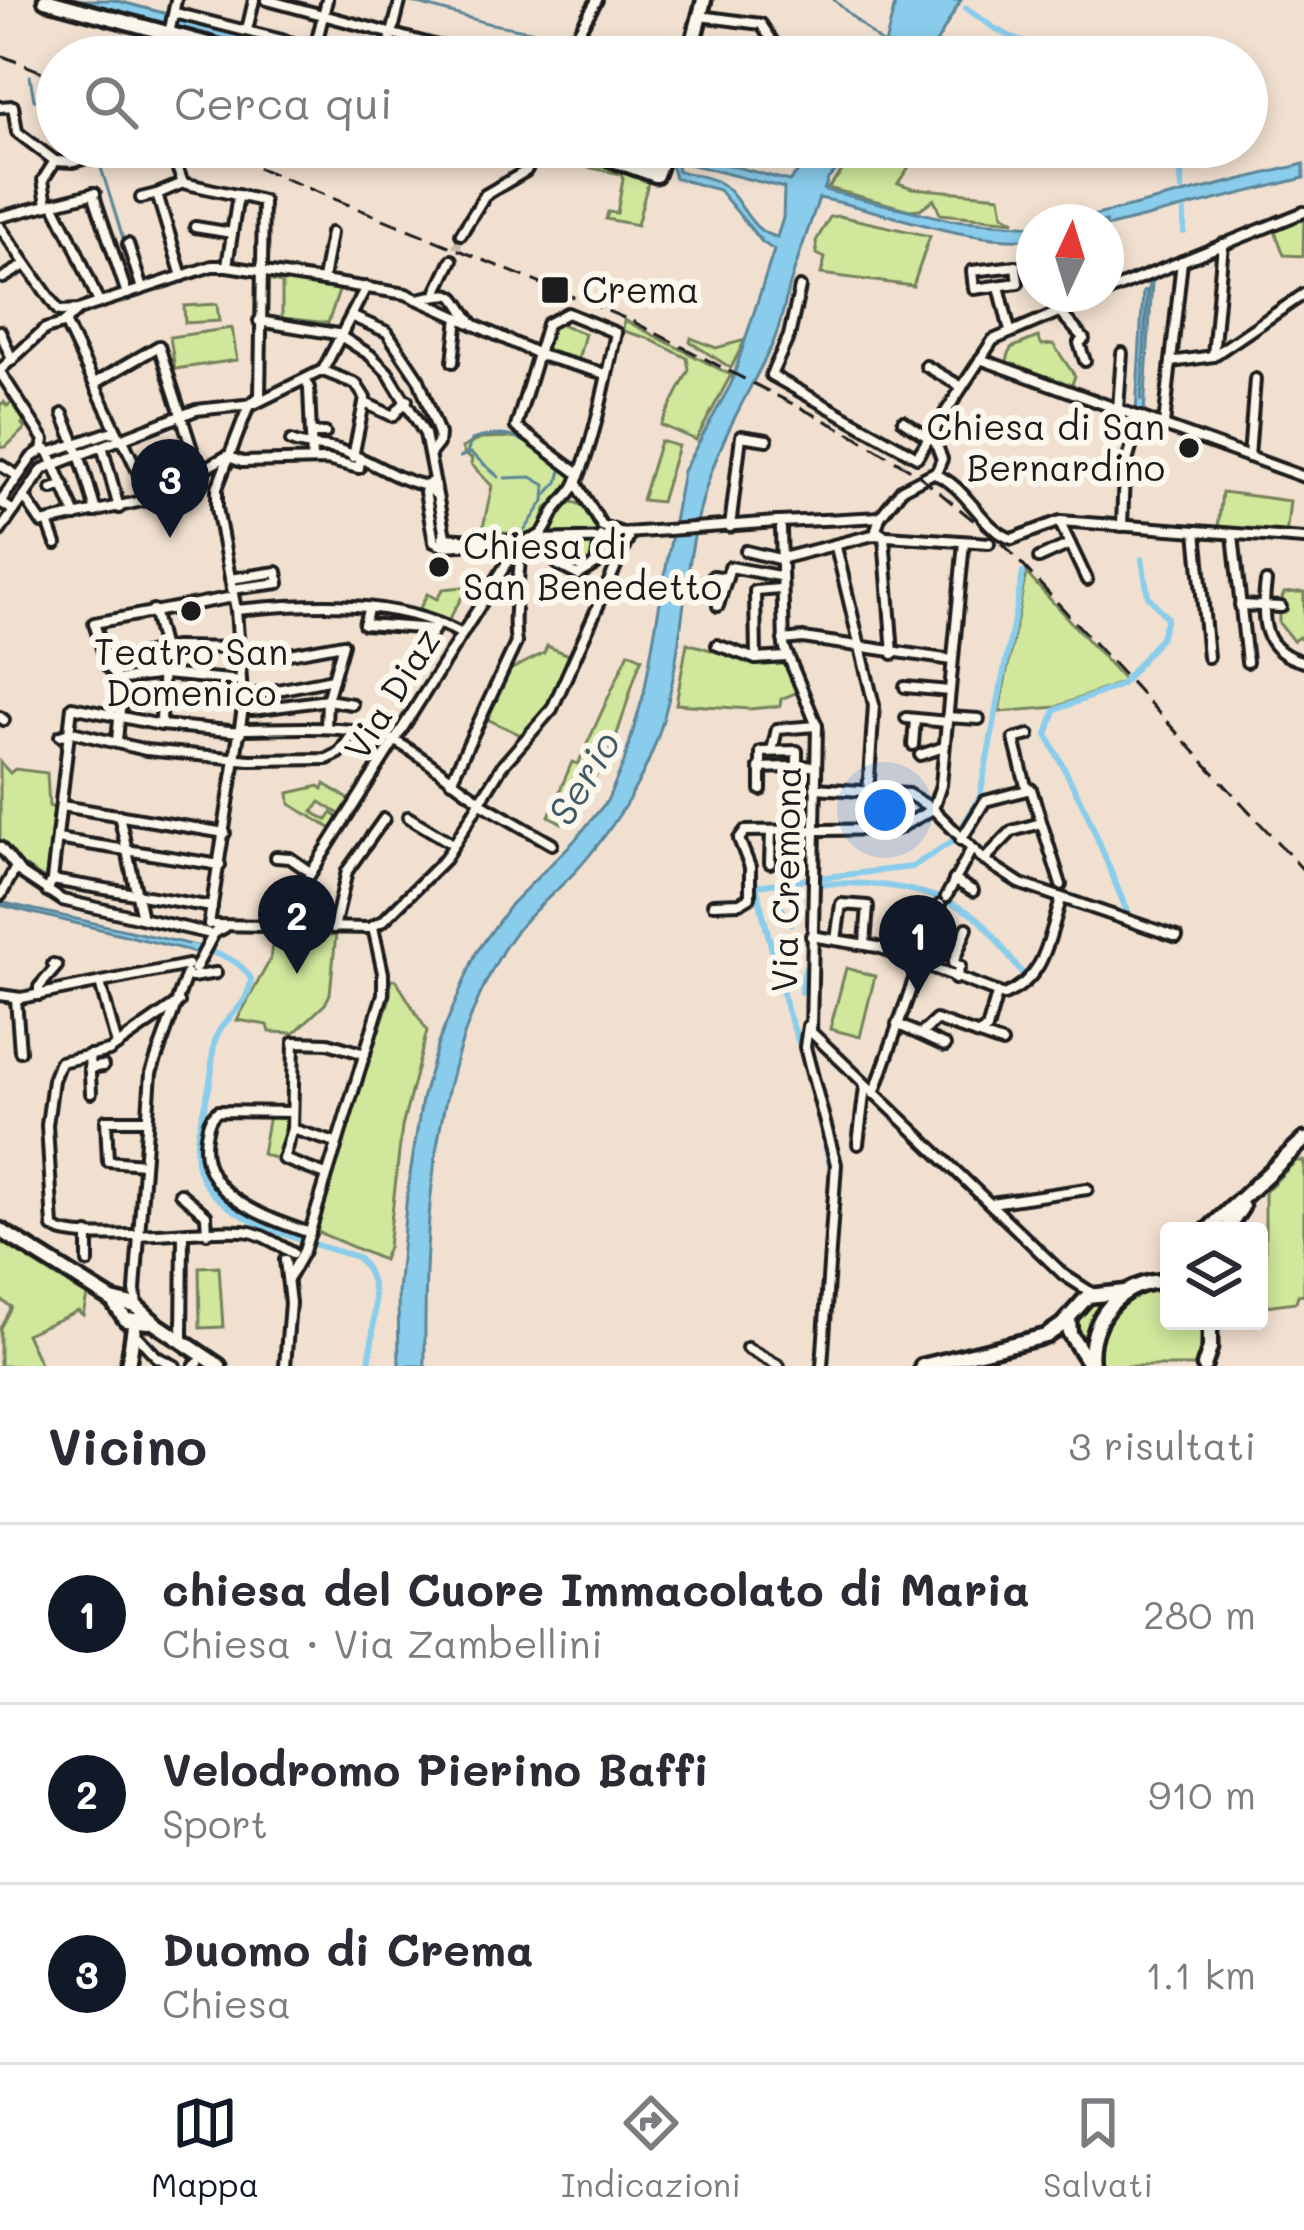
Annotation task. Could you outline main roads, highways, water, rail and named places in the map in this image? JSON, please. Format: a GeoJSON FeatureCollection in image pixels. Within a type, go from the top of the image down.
{"type":"FeatureCollection","features":[{"type":"Feature","properties":{"kind":"main road"},"geometry":{"type":"LineString","coordinates":[[44,0],[187,36]]}},
{"type":"Feature","properties":{"kind":"main road"},"geometry":{"type":"LineString","coordinates":[[695,36],[704,0]]}},
{"type":"Feature","properties":{"kind":"main road"},"geometry":{"type":"LineString","coordinates":[[1218,1222],[1304,1140]]}},
{"type":"Feature","properties":{"kind":"main road"},"geometry":{"type":"LineString","coordinates":[[1232,1222],[1265,1177]]}},
{"type":"Feature","properties":{"kind":"main road"},"geometry":{"type":"LineString","coordinates":[[0,1230],[112,1300],[132,1319],[155,1324],[219,1366]]}},
{"type":"Feature","properties":{"kind":"main road"},"geometry":{"type":"LineString","coordinates":[[1046,1336],[1094,1294],[1125,1292],[1160,1272]]}},
{"type":"Feature","properties":{"kind":"main road"},"geometry":{"type":"LineString","coordinates":[[1148,1282],[1160,1281]]}},
{"type":"Feature","properties":{"kind":"main road"},"geometry":{"type":"LineString","coordinates":[[1091,1366],[1090,1350],[1100,1319],[1125,1292]]}},
{"type":"Feature","properties":{"kind":"main road"},"geometry":{"type":"LineString","coordinates":[[1071,1314],[1070,1334],[1091,1366]]}},
{"type":"Feature","properties":{"kind":"main road"},"geometry":{"type":"LineString","coordinates":[[128,1366],[132,1319]]}},
{"type":"Feature","properties":{"kind":"main road"},"geometry":{"type":"LineString","coordinates":[[1209,1366],[1210,1330]]}},
{"type":"Feature","properties":{"kind":"main road"},"geometry":{"type":"LineString","coordinates":[[922,1366],[1046,1336],[1065,1338],[1079,1350]]}},
{"type":"Feature","properties":{"kind":"water"},"geometry":{"type":"Polygon","coordinates":[[[63,0],[114,0],[252,36],[200,36],[63,0]]]}},
{"type":"Feature","properties":{"kind":"water"},"geometry":{"type":"Polygon","coordinates":[[[896,0],[961,0],[940,36],[887,36],[896,0]]]}},
{"type":"Feature","properties":{"kind":"water"},"geometry":{"type":"Polygon","coordinates":[[[1304,164],[1304,178],[1124,223],[1124,208],[1304,164]]]}},
{"type":"Feature","properties":{"kind":"water"},"geometry":{"type":"Polygon","coordinates":[[[672,168],[718,182],[767,234],[777,237],[784,188],[704,168],[740,168],[789,181],[802,168],[839,168],[824,190],[950,220],[1016,225],[1016,239],[952,231],[819,198],[775,338],[708,480],[695,532],[671,690],[646,766],[598,845],[502,952],[459,1049],[436,1153],[430,1206],[425,1366],[399,1366],[398,1292],[407,1194],[422,1099],[438,1043],[476,953],[511,904],[607,801],[624,762],[644,693],[683,471],[731,384],[774,250],[719,190],[675,178],[672,168]]]}},
{"type":"Feature","properties":{"kind":"water"},"geometry":{"type":"Polygon","coordinates":[[[1175,267],[1152,282],[1144,413],[1136,411],[1143,292],[1147,290],[1141,401],[1149,279],[1175,267]]]}},
{"type":"Feature","properties":{"kind":"water"},"geometry":{"type":"Polygon","coordinates":[[[0,902],[197,946],[195,952],[0,902]]]}},
{"type":"Feature","properties":{"kind":"waterway"},"geometry":{"type":"LineString","coordinates":[[404,0],[557,36]]}},
{"type":"Feature","properties":{"kind":"waterway"},"geometry":{"type":"LineString","coordinates":[[834,0],[874,36]]}},
{"type":"Feature","properties":{"kind":"waterway"},"geometry":{"type":"LineString","coordinates":[[966,8],[1010,36]]}},
{"type":"Feature","properties":{"kind":"waterway"},"geometry":{"type":"LineString","coordinates":[[30,76],[36,100]]}},
{"type":"Feature","properties":{"kind":"waterway"},"geometry":{"type":"LineString","coordinates":[[101,168],[130,261]]}},
{"type":"Feature","properties":{"kind":"waterway"},"geometry":{"type":"LineString","coordinates":[[1180,168],[1182,189]]}},
{"type":"Feature","properties":{"kind":"waterway"},"geometry":{"type":"LineString","coordinates":[[1184,212],[1184,232]]}},
{"type":"Feature","properties":{"kind":"waterway"},"geometry":{"type":"LineString","coordinates":[[467,452],[472,440],[505,435],[551,457]]}},
{"type":"Feature","properties":{"kind":"waterway"},"geometry":{"type":"LineString","coordinates":[[460,457],[471,453],[499,477]]}},
{"type":"Feature","properties":{"kind":"waterway"},"geometry":{"type":"LineString","coordinates":[[546,495],[558,482],[562,467]]}},
{"type":"Feature","properties":{"kind":"waterway"},"geometry":{"type":"LineString","coordinates":[[505,478],[531,477],[545,485],[544,501],[525,530]]}},
{"type":"Feature","properties":{"kind":"waterway"},"geometry":{"type":"LineString","coordinates":[[1122,917],[1128,914],[1087,813],[1047,735],[1055,710],[1121,685],[1161,637],[1167,618],[1148,596],[1142,559]]}},
{"type":"Feature","properties":{"kind":"waterway"},"geometry":{"type":"LineString","coordinates":[[958,834],[980,796],[1023,573]]}},
{"type":"Feature","properties":{"kind":"waterway"},"geometry":{"type":"LineString","coordinates":[[818,878],[912,867],[954,840]]}},
{"type":"Feature","properties":{"kind":"waterway"},"geometry":{"type":"LineString","coordinates":[[803,1054],[756,886],[809,879]]}},
{"type":"Feature","properties":{"kind":"waterway"},"geometry":{"type":"LineString","coordinates":[[818,884],[879,885],[940,898],[976,917],[1025,976],[1032,974]]}},
{"type":"Feature","properties":{"kind":"waterway"},"geometry":{"type":"LineString","coordinates":[[781,889],[796,887]]}},
{"type":"Feature","properties":{"kind":"waterway"},"geometry":{"type":"LineString","coordinates":[[1037,962],[1059,895]]}},
{"type":"Feature","properties":{"kind":"waterway"},"geometry":{"type":"LineString","coordinates":[[774,896],[791,923]]}},
{"type":"Feature","properties":{"kind":"waterway"},"geometry":{"type":"LineString","coordinates":[[191,947],[232,960],[251,979],[245,999],[215,1041],[197,1142],[203,1181],[238,1213],[262,1225],[357,1257],[374,1294],[369,1366]]}},
{"type":"Feature","properties":{"kind":"waterway"},"geometry":{"type":"LineString","coordinates":[[801,992],[805,969]]}},
{"type":"Feature","properties":{"kind":"waterway"},"geometry":{"type":"LineString","coordinates":[[811,1084],[831,1170],[818,1366]]}},
{"type":"Feature","properties":{"kind":"waterway"},"geometry":{"type":"LineString","coordinates":[[826,1114],[840,1159],[839,1177]]}},
{"type":"Feature","properties":{"kind":"tunnel"},"geometry":{"type":"LineString","coordinates":[[452,260],[461,234]]}},
{"type":"Feature","properties":{"kind":"railway"},"geometry":{"type":"LineString","coordinates":[[0,55],[36,70]]}},
{"type":"Feature","properties":{"kind":"railway"},"geometry":{"type":"LineString","coordinates":[[259,168],[634,322],[857,437],[917,474],[1007,548],[1304,871]]}},
{"type":"Feature","properties":{"kind":"place","name":"Crema"},"geometry":{"type":"Point","coordinates":[555,290]}},
{"type":"Feature","properties":{"kind":"place","name":"Chiesa di San Bernardino"},"geometry":{"type":"Point","coordinates":[1189,448]}},
{"type":"Feature","properties":{"kind":"place","name":"Duomo di Crema"},"geometry":{"type":"Point","coordinates":[170,538]}},
{"type":"Feature","properties":{"kind":"place","name":"Chiesa di San Benedetto"},"geometry":{"type":"Point","coordinates":[439,567]}},
{"type":"Feature","properties":{"kind":"place","name":"Teatro San Domenico"},"geometry":{"type":"Point","coordinates":[191,611]}},
{"type":"Feature","properties":{"kind":"place","name":"Velodromo Pierino Baffi"},"geometry":{"type":"Point","coordinates":[297,974]}},
{"type":"Feature","properties":{"kind":"place","name":"chiesa del Cuore Immacolato di Maria"},"geometry":{"type":"Point","coordinates":[918,994]}},
{"type":"Feature","properties":{"kind":"water label","name":"Serio"},"geometry":{"type":"Point","coordinates":[584,778]}}]}
